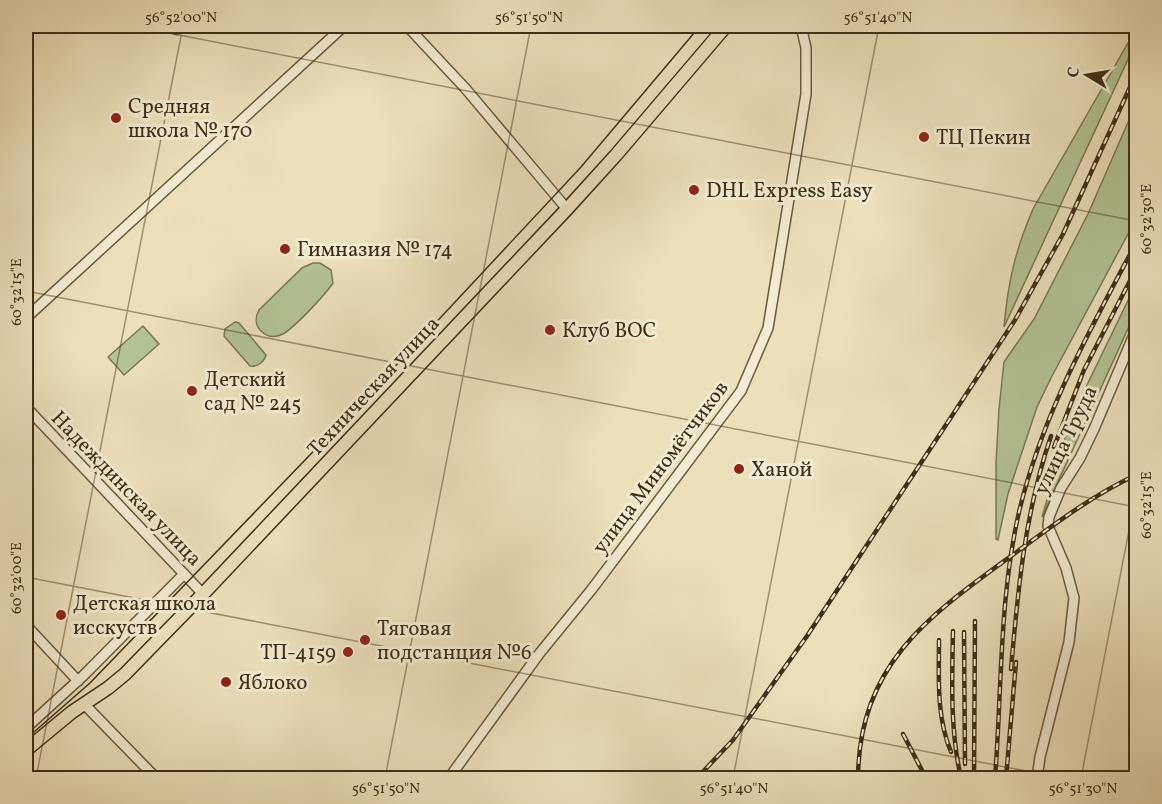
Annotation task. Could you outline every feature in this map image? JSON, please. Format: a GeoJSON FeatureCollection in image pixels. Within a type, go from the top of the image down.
{"type":"FeatureCollection","features":[{"type":"Feature","properties":{"kind":"main road","name":"Техническая улица"},"geometry":{"type":"LineString","coordinates":[[26,750],[125,674],[203,594],[616,156],[726,26]]}},
{"type":"Feature","properties":{"kind":"street"},"geometry":{"type":"LineString","coordinates":[[26,318],[344,26]]}},
{"type":"Feature","properties":{"kind":"street"},"geometry":{"type":"LineString","coordinates":[[407,26],[465,88],[567,209]]}},
{"type":"Feature","properties":{"kind":"street","name":"улица Миномётчиков"},"geometry":{"type":"LineString","coordinates":[[449,778],[539,654],[592,589],[741,391],[768,328],[802,106],[806,94],[806,48],[801,26]]}},
{"type":"Feature","properties":{"kind":"street","name":"улица Труда"},"geometry":{"type":"LineString","coordinates":[[1037,778],[1040,757],[1069,642],[1073,609],[1071,583],[1048,526],[1049,517],[1061,488],[1080,458],[1094,429],[1137,330]]}},
{"type":"Feature","properties":{"kind":"street","name":"Надеждинская улица"},"geometry":{"type":"LineString","coordinates":[[26,407],[203,594]]}},
{"type":"Feature","properties":{"kind":"street"},"geometry":{"type":"LineString","coordinates":[[26,728],[78,681],[184,574]]}},
{"type":"Feature","properties":{"kind":"street"},"geometry":{"type":"LineString","coordinates":[[26,626],[78,681]]}},
{"type":"Feature","properties":{"kind":"street"},"geometry":{"type":"LineString","coordinates":[[84,704],[156,778]]}},
{"type":"Feature","properties":{"kind":"green space"},"geometry":{"type":"Polygon","coordinates":[[[161,26],[191,26],[177,35],[161,26]]]}},
{"type":"Feature","properties":{"kind":"green space"},"geometry":{"type":"Polygon","coordinates":[[[1136,29],[1136,42],[1004,327],[1013,267],[1033,209],[1136,29]]]}},
{"type":"Feature","properties":{"kind":"green space"},"geometry":{"type":"Polygon","coordinates":[[[1136,104],[1136,219],[1037,407],[1008,494],[998,540],[996,539],[996,463],[1004,362],[1034,319],[1088,214],[1136,104]]]}},
{"type":"Feature","properties":{"kind":"green space"},"geometry":{"type":"Polygon","coordinates":[[[313,263],[320,263],[331,270],[333,283],[310,310],[283,334],[268,336],[263,333],[257,324],[256,318],[259,310],[302,268],[313,263]]]}},
{"type":"Feature","properties":{"kind":"green space"},"geometry":{"type":"Polygon","coordinates":[[[1136,284],[1136,311],[1042,517],[1070,420],[1136,284]]]}},
{"type":"Feature","properties":{"kind":"green space"},"geometry":{"type":"Polygon","coordinates":[[[235,322],[239,323],[266,355],[258,365],[250,366],[224,336],[225,329],[235,322]]]}},
{"type":"Feature","properties":{"kind":"green space"},"geometry":{"type":"Polygon","coordinates":[[[143,326],[159,344],[124,375],[108,357],[143,326]]]}},
{"type":"Feature","properties":{"kind":"tram line"},"geometry":{"type":"LineString","coordinates":[[26,739],[90,683],[387,375],[581,167],[700,26]]}},
{"type":"Feature","properties":{"kind":"railway"},"geometry":{"type":"LineString","coordinates":[[697,778],[733,740],[807,636],[1015,320],[1063,234],[1136,74]]}},
{"type":"Feature","properties":{"kind":"railway"},"geometry":{"type":"LineString","coordinates":[[995,778],[1004,611],[1019,512],[1029,476],[1054,407],[1136,243]]}},
{"type":"Feature","properties":{"kind":"railway"},"geometry":{"type":"LineString","coordinates":[[1054,447],[1084,370],[1136,269]]}},
{"type":"Feature","properties":{"kind":"railway"},"geometry":{"type":"LineString","coordinates":[[1011,669],[1024,551],[1035,493],[1051,436]]}},
{"type":"Feature","properties":{"kind":"railway"},"geometry":{"type":"LineString","coordinates":[[858,778],[862,737],[871,702],[887,671],[906,644],[957,596],[1046,530],[1105,491],[1136,475]]}},
{"type":"Feature","properties":{"kind":"railway"},"geometry":{"type":"LineString","coordinates":[[974,778],[975,621]]}},
{"type":"Feature","properties":{"kind":"railway"},"geometry":{"type":"LineString","coordinates":[[953,631],[953,724],[961,778]]}},
{"type":"Feature","properties":{"kind":"railway"},"geometry":{"type":"LineString","coordinates":[[964,632],[965,764]]}},
{"type":"Feature","properties":{"kind":"railway"},"geometry":{"type":"LineString","coordinates":[[939,640],[941,710],[951,752]]}},
{"type":"Feature","properties":{"kind":"railway"},"geometry":{"type":"LineString","coordinates":[[1006,778],[1016,662]]}},
{"type":"Feature","properties":{"kind":"railway"},"geometry":{"type":"LineString","coordinates":[[903,734],[926,778]]}},
{"type":"Feature","properties":{"kind":"place","name":"Средняя школа № 170"},"geometry":{"type":"Point","coordinates":[116,118]}},
{"type":"Feature","properties":{"kind":"place","name":"ТЦ Пекин"},"geometry":{"type":"Point","coordinates":[924,137]}},
{"type":"Feature","properties":{"kind":"place","name":"DHL Express Easy"},"geometry":{"type":"Point","coordinates":[694,190]}},
{"type":"Feature","properties":{"kind":"place","name":"Гимназия № 174"},"geometry":{"type":"Point","coordinates":[285,249]}},
{"type":"Feature","properties":{"kind":"place","name":"Клуб ВОС"},"geometry":{"type":"Point","coordinates":[550,330]}},
{"type":"Feature","properties":{"kind":"place","name":"Детский сад № 245"},"geometry":{"type":"Point","coordinates":[192,391]}},
{"type":"Feature","properties":{"kind":"place","name":"Ханой"},"geometry":{"type":"Point","coordinates":[739,469]}},
{"type":"Feature","properties":{"kind":"place","name":"Детская школа исскуств"},"geometry":{"type":"Point","coordinates":[61,615]}},
{"type":"Feature","properties":{"kind":"place","name":"Тяговая подстанция №6"},"geometry":{"type":"Point","coordinates":[365,640]}},
{"type":"Feature","properties":{"kind":"place","name":"ТП-4159"},"geometry":{"type":"Point","coordinates":[348,652]}},
{"type":"Feature","properties":{"kind":"place","name":"Яблоко"},"geometry":{"type":"Point","coordinates":[226,682]}}]}
